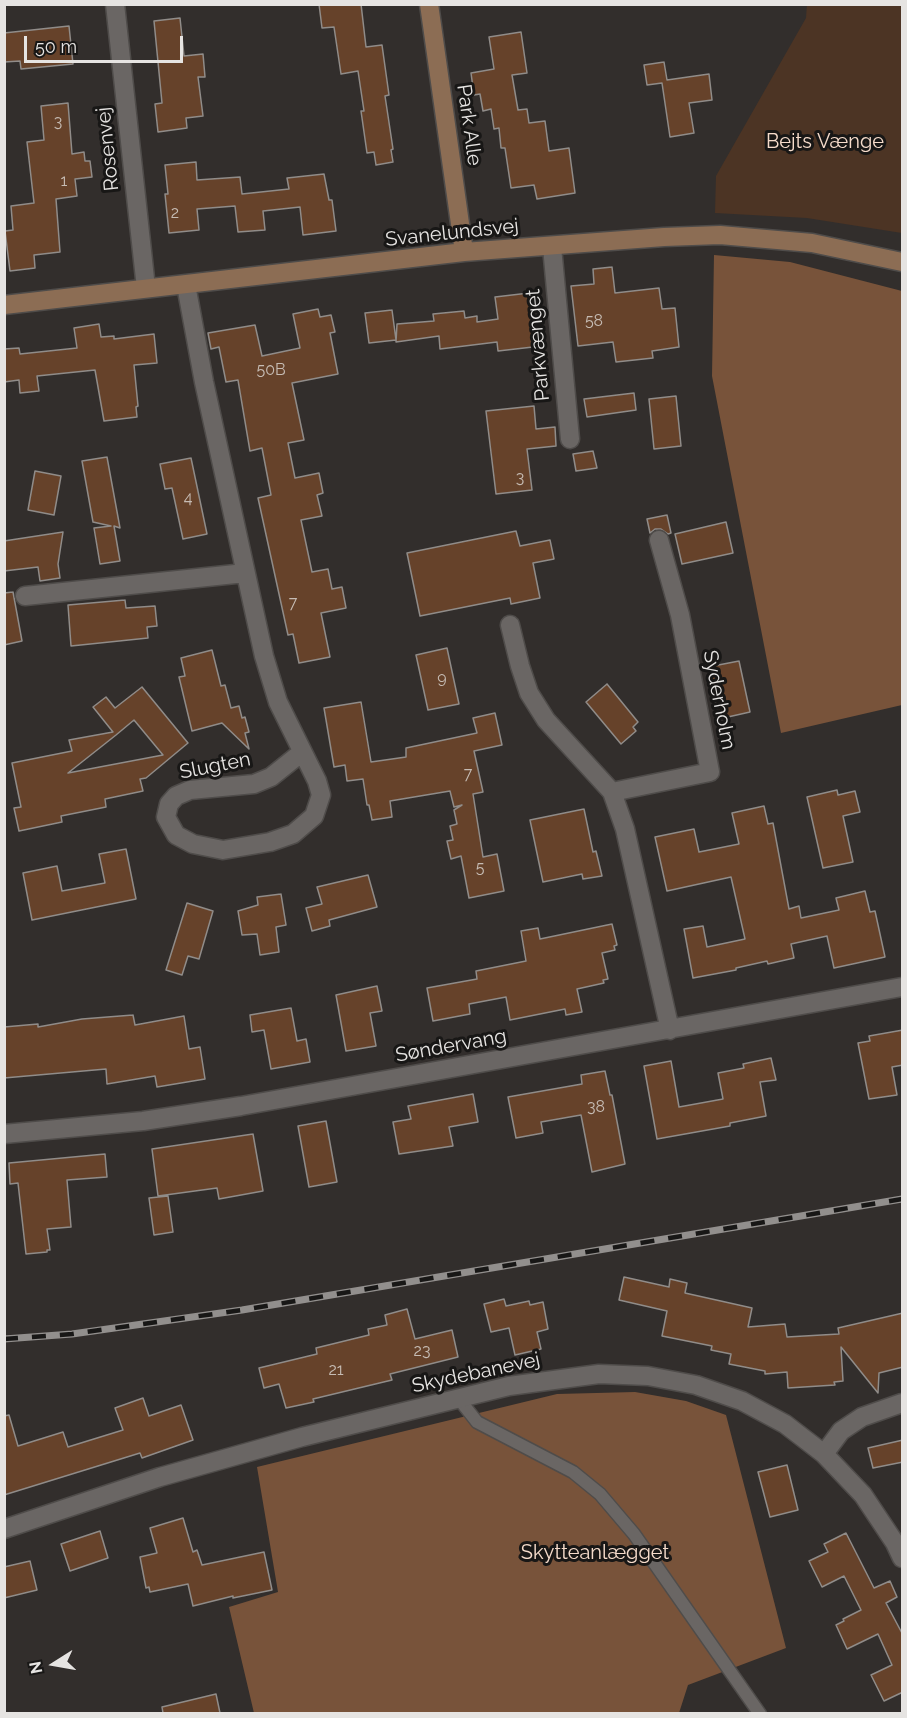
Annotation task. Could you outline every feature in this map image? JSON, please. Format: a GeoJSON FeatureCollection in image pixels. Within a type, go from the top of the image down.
{"type":"FeatureCollection","features":[{"type":"Feature","properties":{"kind":"street","name":"Rosenvej"},"geometry":{"type":"LineString","coordinates":[[115,4],[146,288]]}},
{"type":"Feature","properties":{"kind":"street","name":"Park Alle"},"geometry":{"type":"LineString","coordinates":[[429,4],[464,252]]}},
{"type":"Feature","properties":{"kind":"street","name":"Svanelundsvej"},"geometry":{"type":"LineString","coordinates":[[4,305],[464,252],[664,237],[720,235],[812,243],[903,262]]}},
{"type":"Feature","properties":{"kind":"street","name":"Parkvænget"},"geometry":{"type":"LineString","coordinates":[[552,247],[570,439]]}},
{"type":"Feature","properties":{"kind":"street","name":"Slugten"},"geometry":{"type":"LineString","coordinates":[[186,285],[264,656],[278,702],[317,781],[321,795],[314,816],[293,834],[270,842],[223,850],[193,844],[176,836],[166,817],[169,804],[176,796],[190,790],[254,784],[271,777],[302,753]]}},
{"type":"Feature","properties":{"kind":"street","name":"Syderholm"},"geometry":{"type":"LineString","coordinates":[[612,792],[710,772],[680,615],[659,540]]}},
{"type":"Feature","properties":{"kind":"street"},"geometry":{"type":"LineString","coordinates":[[26,596],[245,573]]}},
{"type":"Feature","properties":{"kind":"street"},"geometry":{"type":"LineString","coordinates":[[510,625],[529,693],[546,720],[612,792],[625,829],[670,1030]]}},
{"type":"Feature","properties":{"kind":"street","name":"Søndervang"},"geometry":{"type":"LineString","coordinates":[[4,1134],[143,1121],[241,1106],[903,987]]}},
{"type":"Feature","properties":{"kind":"street","name":"Skydebanevej"},"geometry":{"type":"LineString","coordinates":[[4,1529],[160,1477],[302,1437],[510,1386],[599,1374],[648,1376],[696,1385],[742,1401],[785,1424],[824,1454],[863,1495],[903,1558]]}},
{"type":"Feature","properties":{"kind":"street"},"geometry":{"type":"LineString","coordinates":[[824,1454],[841,1431],[862,1417],[903,1402]]}},
{"type":"Feature","properties":{"kind":"lane"},"geometry":{"type":"LineString","coordinates":[[459,1399],[477,1422],[573,1472],[600,1494],[634,1534],[760,1713]]}},
{"type":"Feature","properties":{"kind":"green space","name":"Bejts Vænge"},"geometry":{"type":"Polygon","coordinates":[[[807,4],[902,5],[902,233],[807,218],[715,213],[716,176],[806,18],[807,4]]]}},
{"type":"Feature","properties":{"kind":"green space"},"geometry":{"type":"Polygon","coordinates":[[[714,255],[790,262],[902,291],[902,705],[781,733],[712,376],[714,255]]]}},
{"type":"Feature","properties":{"kind":"green space","name":"Skytteanlægget"},"geometry":{"type":"Polygon","coordinates":[[[635,1392],[686,1401],[726,1415],[786,1648],[688,1685],[679,1713],[254,1713],[229,1607],[278,1592],[257,1467],[557,1394],[635,1392]]]}},
{"type":"Feature","properties":{"kind":"building"},"geometry":{"type":"Polygon","coordinates":[[[319,4],[361,4],[366,47],[382,45],[389,95],[385,96],[393,162],[376,165],[374,152],[367,153],[358,71],[341,74],[334,27],[322,28],[319,4]]]}},
{"type":"Feature","properties":{"kind":"building"},"geometry":{"type":"Polygon","coordinates":[[[180,18],[184,56],[203,54],[205,77],[198,77],[203,116],[186,118],[187,128],[158,132],[155,104],[162,103],[154,21],[180,18]]]}},
{"type":"Feature","properties":{"kind":"building"},"geometry":{"type":"Polygon","coordinates":[[[69,26],[73,64],[21,69],[20,61],[4,62],[4,33],[69,26]]]}},
{"type":"Feature","properties":{"kind":"building"},"geometry":{"type":"Polygon","coordinates":[[[521,32],[527,73],[512,75],[518,110],[527,109],[529,123],[545,121],[549,151],[569,148],[575,193],[537,199],[534,185],[511,188],[505,148],[501,148],[499,128],[494,129],[491,109],[483,111],[480,94],[474,95],[471,73],[494,69],[489,37],[521,32]]]}},
{"type":"Feature","properties":{"kind":"building"},"geometry":{"type":"Polygon","coordinates":[[[664,62],[667,80],[709,74],[712,100],[689,103],[694,133],[670,137],[662,83],[647,85],[644,65],[664,62]]]}},
{"type":"Feature","properties":{"kind":"building"},"geometry":{"type":"Polygon","coordinates":[[[68,103],[72,154],[84,152],[85,161],[90,161],[92,177],[75,179],[77,196],[56,199],[60,252],[34,255],[35,268],[10,271],[5,231],[13,230],[11,206],[34,203],[27,142],[44,140],[41,106],[68,103]]]}},
{"type":"Feature","properties":{"kind":"building"},"geometry":{"type":"Polygon","coordinates":[[[196,162],[197,180],[240,177],[242,194],[289,189],[287,178],[324,174],[329,200],[332,200],[336,231],[303,235],[300,207],[263,211],[265,230],[238,232],[235,206],[197,209],[199,230],[169,233],[165,165],[196,162]]]}},
{"type":"Feature","properties":{"kind":"building"},"geometry":{"type":"Polygon","coordinates":[[[612,267],[615,293],[659,288],[662,309],[675,308],[679,347],[652,351],[653,358],[616,362],[613,342],[578,346],[571,286],[594,284],[593,269],[612,267]]]}},
{"type":"Feature","properties":{"kind":"building"},"geometry":{"type":"Polygon","coordinates":[[[529,293],[533,347],[498,351],[497,342],[440,349],[439,336],[396,342],[397,324],[434,321],[433,314],[464,311],[465,318],[477,316],[477,322],[498,319],[495,297],[529,293]]]}},
{"type":"Feature","properties":{"kind":"building"},"geometry":{"type":"Polygon","coordinates":[[[318,309],[320,317],[331,315],[335,332],[330,333],[338,374],[292,383],[304,440],[288,443],[295,478],[319,473],[323,493],[317,495],[322,516],[301,520],[312,572],[328,569],[332,589],[342,587],[346,608],[321,613],[330,657],[299,663],[293,634],[288,635],[258,498],[271,495],[262,448],[250,451],[238,380],[226,382],[219,347],[211,349],[208,333],[255,325],[262,356],[300,348],[293,314],[318,309]]]}},
{"type":"Feature","properties":{"kind":"building"},"geometry":{"type":"Polygon","coordinates":[[[392,310],[396,340],[369,343],[365,313],[392,310]]]}},
{"type":"Feature","properties":{"kind":"building"},"geometry":{"type":"Polygon","coordinates":[[[99,324],[101,337],[114,336],[114,339],[154,334],[157,363],[134,365],[137,417],[104,421],[95,370],[37,376],[39,391],[20,393],[19,380],[4,382],[4,349],[19,348],[20,354],[77,348],[74,328],[99,324]]]}},
{"type":"Feature","properties":{"kind":"building"},"geometry":{"type":"Polygon","coordinates":[[[634,393],[636,410],[587,417],[584,399],[634,393]]]}},
{"type":"Feature","properties":{"kind":"building"},"geometry":{"type":"Polygon","coordinates":[[[676,396],[681,446],[654,449],[649,399],[676,396]]]}},
{"type":"Feature","properties":{"kind":"building"},"geometry":{"type":"Polygon","coordinates":[[[534,406],[536,429],[555,427],[556,446],[527,449],[532,490],[496,494],[486,411],[534,406]]]}},
{"type":"Feature","properties":{"kind":"building"},"geometry":{"type":"Polygon","coordinates":[[[593,451],[597,468],[576,471],[573,454],[593,451]]]}},
{"type":"Feature","properties":{"kind":"building"},"geometry":{"type":"Polygon","coordinates":[[[107,457],[120,528],[114,526],[120,561],[100,564],[94,528],[111,526],[93,522],[82,461],[107,457]]]}},
{"type":"Feature","properties":{"kind":"building"},"geometry":{"type":"Polygon","coordinates":[[[191,458],[207,534],[183,539],[172,488],[165,489],[160,464],[191,458]]]}},
{"type":"Feature","properties":{"kind":"building"},"geometry":{"type":"Polygon","coordinates":[[[35,471],[61,476],[54,515],[28,510],[35,471]]]}},
{"type":"Feature","properties":{"kind":"building"},"geometry":{"type":"Polygon","coordinates":[[[667,515],[671,533],[655,529],[650,533],[647,519],[667,515]]]}},
{"type":"Feature","properties":{"kind":"building"},"geometry":{"type":"Polygon","coordinates":[[[726,522],[733,553],[682,564],[675,534],[726,522]]]}},
{"type":"Feature","properties":{"kind":"building"},"geometry":{"type":"Polygon","coordinates":[[[516,531],[520,546],[550,540],[554,559],[533,563],[540,598],[511,604],[510,598],[420,616],[407,553],[516,531]]]}},
{"type":"Feature","properties":{"kind":"building"},"geometry":{"type":"Polygon","coordinates":[[[63,532],[58,564],[60,578],[40,581],[38,567],[4,571],[4,541],[63,532]]]}},
{"type":"Feature","properties":{"kind":"building"},"geometry":{"type":"Polygon","coordinates":[[[13,592],[22,641],[4,645],[4,593],[13,592]]]}},
{"type":"Feature","properties":{"kind":"building"},"geometry":{"type":"Polygon","coordinates":[[[125,600],[126,608],[155,606],[157,626],[147,627],[148,638],[71,646],[68,605],[125,600]]]}},
{"type":"Feature","properties":{"kind":"building"},"geometry":{"type":"Polygon","coordinates":[[[447,648],[459,704],[428,710],[416,655],[447,648]]]}},
{"type":"Feature","properties":{"kind":"building"},"geometry":{"type":"Polygon","coordinates":[[[212,650],[221,686],[225,685],[231,708],[239,706],[242,718],[245,717],[249,732],[245,733],[249,749],[222,723],[192,731],[179,677],[185,676],[181,658],[212,650]]]}},
{"type":"Feature","properties":{"kind":"building"},"geometry":{"type":"Polygon","coordinates":[[[739,661],[750,712],[719,719],[708,667],[739,661]]]}},
{"type":"Feature","properties":{"kind":"building"},"geometry":{"type":"Polygon","coordinates":[[[607,684],[638,722],[633,727],[636,731],[621,744],[586,702],[607,684]]]}},
{"type":"Feature","properties":{"kind":"building"},"geometry":{"type":"Polygon","coordinates":[[[142,687],[188,743],[146,778],[140,779],[143,791],[105,799],[106,807],[61,816],[62,822],[19,831],[14,808],[21,807],[12,763],[72,751],[69,740],[113,732],[93,707],[106,697],[115,708],[142,687]],[[134,720],[68,773],[163,755],[134,720]]]}},
{"type":"Feature","properties":{"kind":"building"},"geometry":{"type":"Polygon","coordinates":[[[361,702],[371,762],[406,757],[406,748],[477,733],[473,718],[495,713],[502,745],[474,751],[483,792],[473,794],[483,857],[497,854],[504,891],[469,898],[461,856],[451,859],[447,841],[453,840],[450,826],[457,824],[454,810],[462,805],[454,807],[450,791],[390,801],[392,817],[372,820],[363,779],[347,781],[345,765],[334,767],[324,708],[361,702]]]}},
{"type":"Feature","properties":{"kind":"building"},"geometry":{"type":"Polygon","coordinates":[[[837,790],[838,795],[855,791],[860,812],[843,816],[853,862],[823,868],[807,797],[837,790]]]}},
{"type":"Feature","properties":{"kind":"building"},"geometry":{"type":"Polygon","coordinates":[[[764,806],[768,824],[773,823],[789,909],[799,906],[801,918],[839,910],[836,898],[865,891],[870,912],[875,911],[885,957],[834,968],[827,936],[791,944],[794,958],[768,964],[767,961],[736,968],[736,970],[693,978],[684,929],[703,926],[707,947],[745,939],[731,877],[667,891],[655,837],[694,829],[699,852],[739,844],[732,813],[764,806]]]}},
{"type":"Feature","properties":{"kind":"building"},"geometry":{"type":"Polygon","coordinates":[[[584,809],[593,852],[596,851],[602,876],[583,879],[582,874],[543,882],[530,820],[584,809]]]}},
{"type":"Feature","properties":{"kind":"building"},"geometry":{"type":"Polygon","coordinates":[[[126,849],[136,899],[32,920],[23,873],[57,866],[62,891],[105,883],[99,854],[126,849]]]}},
{"type":"Feature","properties":{"kind":"building"},"geometry":{"type":"Polygon","coordinates":[[[368,875],[377,907],[329,920],[330,926],[312,931],[306,908],[322,904],[317,887],[368,875]]]}},
{"type":"Feature","properties":{"kind":"building"},"geometry":{"type":"Polygon","coordinates":[[[281,894],[286,925],[276,927],[279,952],[260,955],[257,934],[242,935],[238,911],[258,905],[257,897],[281,894]]]}},
{"type":"Feature","properties":{"kind":"building"},"geometry":{"type":"Polygon","coordinates":[[[187,903],[213,911],[199,959],[188,956],[182,975],[166,970],[187,903]]]}},
{"type":"Feature","properties":{"kind":"building"},"geometry":{"type":"Polygon","coordinates":[[[612,924],[617,945],[614,946],[615,950],[602,953],[608,979],[603,980],[604,983],[577,989],[582,1012],[566,1015],[565,1009],[510,1020],[506,997],[469,1004],[470,1014],[433,1021],[427,988],[477,979],[476,971],[526,961],[521,931],[538,928],[540,939],[612,924]]]}},
{"type":"Feature","properties":{"kind":"building"},"geometry":{"type":"Polygon","coordinates":[[[377,986],[382,1011],[370,1013],[376,1046],[346,1051],[336,995],[377,986]]]}},
{"type":"Feature","properties":{"kind":"building"},"geometry":{"type":"Polygon","coordinates":[[[291,1008],[297,1041],[306,1039],[310,1062],[271,1069],[264,1030],[252,1032],[250,1015],[291,1008]]]}},
{"type":"Feature","properties":{"kind":"building"},"geometry":{"type":"Polygon","coordinates":[[[133,1015],[135,1025],[184,1016],[189,1049],[200,1047],[205,1079],[157,1087],[155,1076],[107,1084],[106,1069],[4,1078],[4,1027],[38,1024],[38,1027],[82,1019],[133,1015]]]}},
{"type":"Feature","properties":{"kind":"building"},"geometry":{"type":"Polygon","coordinates":[[[903,1030],[903,1065],[892,1067],[897,1095],[869,1099],[858,1043],[870,1041],[869,1036],[903,1030]]]}},
{"type":"Feature","properties":{"kind":"building"},"geometry":{"type":"Polygon","coordinates":[[[771,1058],[776,1080],[760,1082],[766,1116],[730,1123],[730,1126],[657,1139],[644,1066],[671,1061],[679,1107],[723,1099],[718,1073],[744,1068],[743,1064],[771,1058]]]}},
{"type":"Feature","properties":{"kind":"building"},"geometry":{"type":"Polygon","coordinates":[[[605,1071],[625,1164],[592,1172],[581,1115],[541,1122],[543,1133],[516,1138],[508,1097],[582,1084],[581,1075],[605,1071]]]}},
{"type":"Feature","properties":{"kind":"building"},"geometry":{"type":"Polygon","coordinates":[[[473,1094],[478,1122],[449,1127],[453,1146],[399,1154],[393,1122],[411,1119],[408,1106],[473,1094]]]}},
{"type":"Feature","properties":{"kind":"building"},"geometry":{"type":"Polygon","coordinates":[[[326,1121],[337,1182],[309,1187],[298,1126],[326,1121]]]}},
{"type":"Feature","properties":{"kind":"building"},"geometry":{"type":"Polygon","coordinates":[[[253,1134],[263,1191],[219,1199],[217,1188],[158,1196],[152,1149],[253,1134]]]}},
{"type":"Feature","properties":{"kind":"building"},"geometry":{"type":"Polygon","coordinates":[[[105,1154],[107,1177],[67,1180],[71,1227],[47,1229],[50,1250],[26,1254],[18,1183],[10,1184],[9,1163],[105,1154]]]}},
{"type":"Feature","properties":{"kind":"building"},"geometry":{"type":"Polygon","coordinates":[[[168,1196],[173,1232],[154,1235],[149,1198],[168,1196]]]}},
{"type":"Feature","properties":{"kind":"building"},"geometry":{"type":"Polygon","coordinates":[[[624,1277],[669,1287],[670,1279],[687,1283],[685,1293],[752,1308],[748,1327],[785,1324],[787,1337],[839,1334],[838,1328],[903,1313],[903,1367],[879,1373],[878,1393],[841,1347],[843,1381],[834,1382],[835,1385],[788,1388],[787,1372],[765,1374],[765,1371],[729,1364],[731,1354],[711,1350],[712,1346],[662,1336],[667,1311],[619,1300],[624,1277]]]}},
{"type":"Feature","properties":{"kind":"building"},"geometry":{"type":"Polygon","coordinates":[[[504,1299],[506,1306],[529,1301],[530,1305],[543,1302],[548,1329],[537,1332],[541,1349],[515,1355],[509,1328],[491,1332],[484,1304],[504,1299]]]}},
{"type":"Feature","properties":{"kind":"building"},"geometry":{"type":"Polygon","coordinates":[[[407,1309],[415,1339],[452,1330],[458,1357],[390,1374],[392,1380],[313,1399],[314,1402],[286,1408],[279,1384],[264,1388],[259,1368],[317,1354],[316,1348],[369,1335],[368,1329],[387,1325],[385,1315],[407,1309]]]}},
{"type":"Feature","properties":{"kind":"building"},"geometry":{"type":"Polygon","coordinates":[[[143,1398],[149,1416],[181,1405],[193,1440],[142,1458],[140,1453],[4,1495],[4,1416],[9,1415],[18,1446],[63,1432],[68,1447],[123,1430],[115,1408],[143,1398]]]}},
{"type":"Feature","properties":{"kind":"building"},"geometry":{"type":"Polygon","coordinates":[[[903,1440],[903,1462],[873,1468],[868,1448],[903,1440]]]}},
{"type":"Feature","properties":{"kind":"building"},"geometry":{"type":"Polygon","coordinates":[[[787,1465],[798,1510],[770,1517],[758,1472],[787,1465]]]}},
{"type":"Feature","properties":{"kind":"building"},"geometry":{"type":"Polygon","coordinates":[[[183,1518],[193,1552],[197,1550],[202,1565],[264,1552],[272,1590],[233,1598],[233,1596],[193,1606],[188,1584],[150,1592],[149,1587],[146,1588],[140,1557],[157,1553],[150,1528],[183,1518]]]}},
{"type":"Feature","properties":{"kind":"building"},"geometry":{"type":"Polygon","coordinates":[[[100,1531],[108,1558],[70,1571],[61,1544],[100,1531]]]}},
{"type":"Feature","properties":{"kind":"building"},"geometry":{"type":"Polygon","coordinates":[[[846,1533],[874,1588],[890,1581],[897,1597],[886,1603],[903,1635],[903,1692],[884,1701],[871,1675],[892,1665],[878,1634],[847,1649],[836,1625],[861,1610],[844,1576],[822,1587],[809,1561],[828,1552],[824,1544],[846,1533]]]}},
{"type":"Feature","properties":{"kind":"building"},"geometry":{"type":"Polygon","coordinates":[[[30,1561],[37,1590],[4,1598],[4,1567],[30,1561]]]}},
{"type":"Feature","properties":{"kind":"building"},"geometry":{"type":"Polygon","coordinates":[[[216,1694],[220,1713],[163,1713],[162,1707],[216,1694]]]}},
{"type":"Feature","properties":{"kind":"railway"},"geometry":{"type":"LineString","coordinates":[[4,1339],[72,1334],[242,1310],[902,1199]]}}]}
